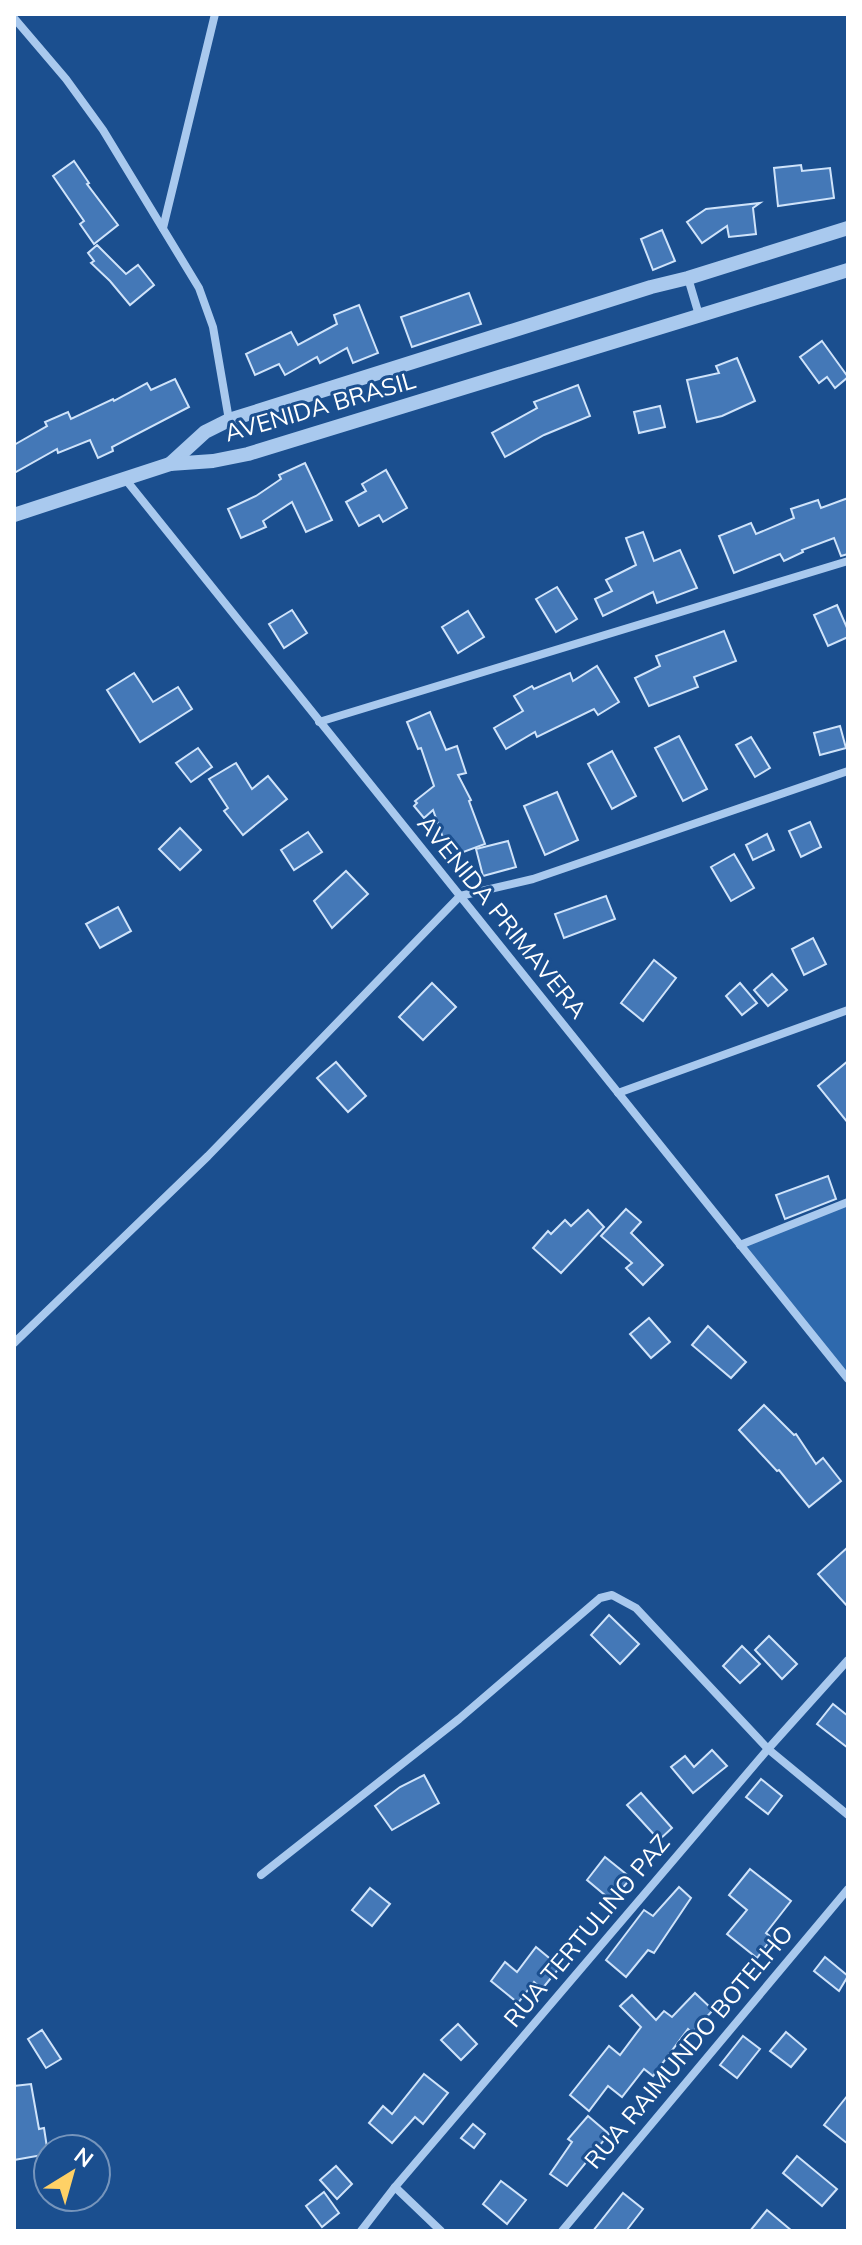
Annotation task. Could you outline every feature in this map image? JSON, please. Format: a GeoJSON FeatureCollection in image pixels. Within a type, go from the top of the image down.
{"type":"FeatureCollection","features":[{"type":"Feature","properties":{"kind":"street"},"geometry":{"type":"LineString","coordinates":[[163,228],[215,14]]}},
{"type":"Feature","properties":{"kind":"street"},"geometry":{"type":"LineString","coordinates":[[14,18],[94,117],[199,288],[213,327],[229,420]]}},
{"type":"Feature","properties":{"kind":"street","name":"AVENIDA BRASIL"},"geometry":{"type":"LineString","coordinates":[[170,464],[205,432],[229,420],[636,291],[848,228]]}},
{"type":"Feature","properties":{"kind":"street","name":"AVENIDA BRASIL"},"geometry":{"type":"LineString","coordinates":[[170,464],[213,461],[248,454],[848,270]]}},
{"type":"Feature","properties":{"kind":"street"},"geometry":{"type":"LineString","coordinates":[[688,278],[699,315]]}},
{"type":"Feature","properties":{"kind":"street"},"geometry":{"type":"LineString","coordinates":[[14,515],[170,464]]}},
{"type":"Feature","properties":{"kind":"street","name":"AVENIDA PRIMAVERA"},"geometry":{"type":"LineString","coordinates":[[126,480],[848,1379]]}},
{"type":"Feature","properties":{"kind":"street"},"geometry":{"type":"LineString","coordinates":[[319,722],[848,561]]}},
{"type":"Feature","properties":{"kind":"street"},"geometry":{"type":"LineString","coordinates":[[14,1343],[208,1156],[460,896],[533,879],[848,771]]}},
{"type":"Feature","properties":{"kind":"street"},"geometry":{"type":"LineString","coordinates":[[618,1093],[848,1010]]}},
{"type":"Feature","properties":{"kind":"street"},"geometry":{"type":"LineString","coordinates":[[740,1245],[848,1202]]}},
{"type":"Feature","properties":{"kind":"street"},"geometry":{"type":"LineString","coordinates":[[261,1875],[459,1719],[600,1598],[612,1595],[636,1608],[768,1749],[848,1815]]}},
{"type":"Feature","properties":{"kind":"street","name":"RUA TERTULINO PAZ"},"geometry":{"type":"LineString","coordinates":[[361,2231],[395,2187],[768,1749],[848,1660]]}},
{"type":"Feature","properties":{"kind":"street","name":"RUA RAIMUNDO BOTELHO"},"geometry":{"type":"LineString","coordinates":[[562,2231],[848,1889]]}},
{"type":"Feature","properties":{"kind":"street"},"geometry":{"type":"LineString","coordinates":[[395,2187],[441,2231]]}},
{"type":"Feature","properties":{"kind":"shaded area"},"geometry":{"type":"Polygon","coordinates":[[[848,1202],[848,1379],[740,1245],[848,1202]]]}},
{"type":"Feature","properties":{"kind":"building"},"geometry":{"type":"Polygon","coordinates":[[[74,161],[118,225],[94,244],[80,224],[84,221],[53,176],[74,161]]]}},
{"type":"Feature","properties":{"kind":"building"},"geometry":{"type":"Polygon","coordinates":[[[801,165],[802,171],[830,168],[834,198],[778,206],[774,168],[801,165]]]}},
{"type":"Feature","properties":{"kind":"building"},"geometry":{"type":"Polygon","coordinates":[[[760,203],[753,208],[756,234],[729,237],[727,226],[702,243],[687,222],[706,209],[760,203]]]}},
{"type":"Feature","properties":{"kind":"building"},"geometry":{"type":"Polygon","coordinates":[[[662,230],[675,261],[653,270],[641,239],[662,230]]]}},
{"type":"Feature","properties":{"kind":"building"},"geometry":{"type":"Polygon","coordinates":[[[97,245],[126,274],[138,265],[154,285],[130,305],[91,263],[94,261],[88,253],[97,245]]]}},
{"type":"Feature","properties":{"kind":"building"},"geometry":{"type":"Polygon","coordinates":[[[469,293],[481,324],[412,347],[401,317],[469,293]]]}},
{"type":"Feature","properties":{"kind":"building"},"geometry":{"type":"Polygon","coordinates":[[[359,305],[378,353],[353,363],[347,348],[320,363],[317,357],[285,375],[279,364],[255,375],[246,354],[291,332],[298,345],[337,324],[334,315],[359,305]]]}},
{"type":"Feature","properties":{"kind":"building"},"geometry":{"type":"Polygon","coordinates":[[[822,341],[848,377],[835,388],[827,377],[819,383],[800,357],[822,341]]]}},
{"type":"Feature","properties":{"kind":"building"},"geometry":{"type":"Polygon","coordinates":[[[737,358],[755,401],[722,416],[697,422],[687,380],[719,373],[716,366],[737,358]]]}},
{"type":"Feature","properties":{"kind":"building"},"geometry":{"type":"Polygon","coordinates":[[[175,379],[189,407],[112,447],[113,451],[98,458],[90,440],[58,453],[57,449],[14,473],[14,445],[47,426],[45,422],[68,412],[71,419],[147,383],[151,390],[175,379]]]}},
{"type":"Feature","properties":{"kind":"building"},"geometry":{"type":"Polygon","coordinates":[[[578,385],[590,416],[544,435],[505,457],[492,433],[537,408],[534,402],[578,385]]]}},
{"type":"Feature","properties":{"kind":"building"},"geometry":{"type":"Polygon","coordinates":[[[660,406],[665,427],[639,433],[634,412],[660,406]]]}},
{"type":"Feature","properties":{"kind":"building"},"geometry":{"type":"Polygon","coordinates":[[[305,463],[332,520],[306,532],[292,502],[263,521],[266,527],[241,538],[228,509],[256,496],[281,479],[279,475],[305,463]]]}},
{"type":"Feature","properties":{"kind":"building"},"geometry":{"type":"Polygon","coordinates":[[[386,470],[407,508],[383,522],[379,515],[359,526],[346,502],[366,491],[362,484],[386,470]]]}},
{"type":"Feature","properties":{"kind":"building"},"geometry":{"type":"Polygon","coordinates":[[[848,498],[848,554],[841,556],[834,538],[802,550],[784,561],[780,554],[734,573],[719,536],[751,523],[756,534],[794,518],[791,509],[818,500],[821,508],[848,498]]]}},
{"type":"Feature","properties":{"kind":"building"},"geometry":{"type":"Polygon","coordinates":[[[643,532],[654,561],[680,550],[697,588],[657,603],[653,592],[603,616],[595,599],[612,591],[606,580],[636,565],[626,538],[643,532]]]}},
{"type":"Feature","properties":{"kind":"building"},"geometry":{"type":"Polygon","coordinates":[[[557,587],[577,619],[556,632],[536,599],[557,587]]]}},
{"type":"Feature","properties":{"kind":"building"},"geometry":{"type":"Polygon","coordinates":[[[837,605],[848,637],[828,646],[814,615],[837,605]]]}},
{"type":"Feature","properties":{"kind":"building"},"geometry":{"type":"Polygon","coordinates":[[[292,610],[307,633],[284,648],[269,624],[292,610]]]}},
{"type":"Feature","properties":{"kind":"building"},"geometry":{"type":"Polygon","coordinates":[[[468,611],[484,637],[458,653],[442,627],[468,611]]]}},
{"type":"Feature","properties":{"kind":"building"},"geometry":{"type":"Polygon","coordinates":[[[724,631],[736,661],[694,677],[698,687],[649,706],[635,678],[660,666],[656,656],[724,631]]]}},
{"type":"Feature","properties":{"kind":"building"},"geometry":{"type":"Polygon","coordinates":[[[597,666],[619,702],[598,715],[594,709],[537,737],[535,732],[506,749],[494,728],[523,711],[514,696],[532,686],[534,689],[570,673],[573,681],[597,666]]]}},
{"type":"Feature","properties":{"kind":"building"},"geometry":{"type":"Polygon","coordinates":[[[134,673],[153,702],[178,687],[192,709],[140,742],[107,690],[134,673]]]}},
{"type":"Feature","properties":{"kind":"building"},"geometry":{"type":"Polygon","coordinates":[[[430,712],[446,750],[457,746],[466,773],[458,775],[471,800],[485,844],[450,857],[433,810],[424,818],[414,806],[415,801],[434,786],[421,748],[418,749],[407,722],[430,712]]]}},
{"type":"Feature","properties":{"kind":"building"},"geometry":{"type":"Polygon","coordinates":[[[840,726],[846,748],[820,755],[814,733],[840,726]]]}},
{"type":"Feature","properties":{"kind":"building"},"geometry":{"type":"Polygon","coordinates":[[[679,736],[707,789],[683,801],[655,748],[679,736]]]}},
{"type":"Feature","properties":{"kind":"building"},"geometry":{"type":"Polygon","coordinates":[[[751,737],[770,768],[755,777],[736,745],[751,737]]]}},
{"type":"Feature","properties":{"kind":"building"},"geometry":{"type":"Polygon","coordinates":[[[198,748],[212,767],[191,782],[176,763],[198,748]]]}},
{"type":"Feature","properties":{"kind":"building"},"geometry":{"type":"Polygon","coordinates":[[[612,751],[636,796],[612,809],[588,764],[612,751]]]}},
{"type":"Feature","properties":{"kind":"building"},"geometry":{"type":"Polygon","coordinates":[[[236,763],[252,789],[268,776],[287,799],[243,835],[224,811],[228,808],[209,779],[236,763]]]}},
{"type":"Feature","properties":{"kind":"building"},"geometry":{"type":"Polygon","coordinates":[[[557,792],[578,840],[545,855],[524,806],[557,792]]]}},
{"type":"Feature","properties":{"kind":"building"},"geometry":{"type":"Polygon","coordinates":[[[810,822],[821,847],[801,857],[789,831],[810,822]]]}},
{"type":"Feature","properties":{"kind":"building"},"geometry":{"type":"Polygon","coordinates":[[[180,828],[201,850],[180,870],[159,849],[180,828]]]}},
{"type":"Feature","properties":{"kind":"building"},"geometry":{"type":"Polygon","coordinates":[[[308,832],[322,852],[294,870],[281,850],[308,832]]]}},
{"type":"Feature","properties":{"kind":"building"},"geometry":{"type":"Polygon","coordinates":[[[767,834],[774,850],[753,860],[746,845],[767,834]]]}},
{"type":"Feature","properties":{"kind":"building"},"geometry":{"type":"Polygon","coordinates":[[[508,841],[516,867],[483,876],[476,849],[508,841]]]}},
{"type":"Feature","properties":{"kind":"building"},"geometry":{"type":"Polygon","coordinates":[[[734,854],[754,888],[731,901],[711,867],[734,854]]]}},
{"type":"Feature","properties":{"kind":"building"},"geometry":{"type":"Polygon","coordinates":[[[346,871],[368,894],[332,928],[314,901],[346,871]]]}},
{"type":"Feature","properties":{"kind":"building"},"geometry":{"type":"Polygon","coordinates":[[[606,896],[615,919],[564,938],[555,914],[606,896]]]}},
{"type":"Feature","properties":{"kind":"building"},"geometry":{"type":"Polygon","coordinates":[[[118,907],[131,931],[100,948],[86,924],[118,907]]]}},
{"type":"Feature","properties":{"kind":"building"},"geometry":{"type":"Polygon","coordinates":[[[813,938],[826,964],[804,975],[792,949],[813,938]]]}},
{"type":"Feature","properties":{"kind":"building"},"geometry":{"type":"Polygon","coordinates":[[[654,960],[676,978],[643,1021],[621,1003],[654,960]]]}},
{"type":"Feature","properties":{"kind":"building"},"geometry":{"type":"Polygon","coordinates":[[[772,974],[787,990],[768,1006],[754,990],[772,974]]]}},
{"type":"Feature","properties":{"kind":"building"},"geometry":{"type":"Polygon","coordinates":[[[432,983],[456,1007],[423,1040],[399,1017],[432,983]]]}},
{"type":"Feature","properties":{"kind":"building"},"geometry":{"type":"Polygon","coordinates":[[[740,983],[757,1003],[742,1015],[726,996],[740,983]]]}},
{"type":"Feature","properties":{"kind":"building"},"geometry":{"type":"Polygon","coordinates":[[[848,1061],[848,1123],[818,1086],[848,1061]]]}},
{"type":"Feature","properties":{"kind":"building"},"geometry":{"type":"Polygon","coordinates":[[[336,1062],[366,1096],[348,1112],[317,1078],[336,1062]]]}},
{"type":"Feature","properties":{"kind":"building"},"geometry":{"type":"Polygon","coordinates":[[[828,1176],[836,1199],[785,1219],[776,1195],[828,1176]]]}},
{"type":"Feature","properties":{"kind":"building"},"geometry":{"type":"Polygon","coordinates":[[[626,1209],[641,1222],[631,1233],[663,1265],[643,1285],[626,1268],[632,1263],[601,1236],[626,1209]]]}},
{"type":"Feature","properties":{"kind":"building"},"geometry":{"type":"Polygon","coordinates":[[[588,1210],[604,1227],[561,1273],[533,1248],[548,1231],[551,1234],[565,1220],[571,1226],[588,1210]]]}},
{"type":"Feature","properties":{"kind":"building"},"geometry":{"type":"Polygon","coordinates":[[[649,1318],[670,1342],[651,1358],[630,1334],[649,1318]]]}},
{"type":"Feature","properties":{"kind":"building"},"geometry":{"type":"Polygon","coordinates":[[[708,1326],[746,1362],[731,1378],[692,1345],[708,1326]]]}},
{"type":"Feature","properties":{"kind":"building"},"geometry":{"type":"Polygon","coordinates":[[[764,1405],[796,1434],[816,1464],[823,1458],[841,1481],[809,1507],[779,1470],[739,1430],[764,1405]]]}},
{"type":"Feature","properties":{"kind":"building"},"geometry":{"type":"Polygon","coordinates":[[[848,1547],[848,1607],[818,1574],[848,1547]]]}},
{"type":"Feature","properties":{"kind":"building"},"geometry":{"type":"Polygon","coordinates":[[[609,1615],[639,1644],[620,1664],[591,1635],[609,1615]]]}},
{"type":"Feature","properties":{"kind":"building"},"geometry":{"type":"Polygon","coordinates":[[[769,1636],[797,1664],[782,1679],[755,1650],[769,1636]]]}},
{"type":"Feature","properties":{"kind":"building"},"geometry":{"type":"Polygon","coordinates":[[[742,1646],[760,1664],[740,1683],[723,1666],[742,1646]]]}},
{"type":"Feature","properties":{"kind":"building"},"geometry":{"type":"Polygon","coordinates":[[[833,1704],[848,1716],[848,1748],[817,1724],[833,1704]]]}},
{"type":"Feature","properties":{"kind":"building"},"geometry":{"type":"Polygon","coordinates":[[[712,1750],[727,1766],[693,1793],[671,1767],[685,1756],[694,1767],[712,1750]]]}},
{"type":"Feature","properties":{"kind":"building"},"geometry":{"type":"Polygon","coordinates":[[[424,1775],[439,1803],[392,1830],[375,1806],[400,1787],[424,1775]]]}},
{"type":"Feature","properties":{"kind":"building"},"geometry":{"type":"Polygon","coordinates":[[[761,1779],[782,1796],[768,1814],[746,1797],[761,1779]]]}},
{"type":"Feature","properties":{"kind":"building"},"geometry":{"type":"Polygon","coordinates":[[[641,1793],[672,1828],[659,1840],[627,1805],[641,1793]]]}},
{"type":"Feature","properties":{"kind":"building"},"geometry":{"type":"Polygon","coordinates":[[[605,1857],[631,1878],[612,1901],[587,1880],[605,1857]]]}},
{"type":"Feature","properties":{"kind":"building"},"geometry":{"type":"Polygon","coordinates":[[[750,1869],[791,1901],[766,1933],[772,1938],[757,1958],[727,1934],[747,1910],[729,1895],[750,1869]]]}},
{"type":"Feature","properties":{"kind":"building"},"geometry":{"type":"Polygon","coordinates":[[[679,1887],[691,1898],[654,1953],[648,1950],[626,1977],[606,1960],[644,1910],[653,1916],[679,1887]]]}},
{"type":"Feature","properties":{"kind":"building"},"geometry":{"type":"Polygon","coordinates":[[[370,1888],[390,1904],[372,1926],[352,1910],[370,1888]]]}},
{"type":"Feature","properties":{"kind":"building"},"geometry":{"type":"Polygon","coordinates":[[[536,1947],[560,1967],[542,1989],[534,1982],[518,2003],[491,1981],[505,1962],[517,1972],[536,1947]]]}},
{"type":"Feature","properties":{"kind":"building"},"geometry":{"type":"Polygon","coordinates":[[[825,1957],[848,1976],[839,1991],[814,1971],[825,1957]]]}},
{"type":"Feature","properties":{"kind":"building"},"geometry":{"type":"Polygon","coordinates":[[[695,1993],[713,2010],[692,2033],[688,2029],[653,2076],[644,2069],[622,2097],[608,2086],[589,2111],[570,2095],[609,2046],[620,2055],[641,2027],[620,2006],[632,1995],[656,2020],[664,2011],[672,2017],[695,1993]]]}},
{"type":"Feature","properties":{"kind":"building"},"geometry":{"type":"Polygon","coordinates":[[[458,2024],[477,2044],[461,2060],[441,2040],[458,2024]]]}},
{"type":"Feature","properties":{"kind":"building"},"geometry":{"type":"Polygon","coordinates":[[[42,2030],[61,2059],[46,2068],[28,2039],[42,2030]]]}},
{"type":"Feature","properties":{"kind":"building"},"geometry":{"type":"Polygon","coordinates":[[[786,2032],[806,2049],[791,2067],[770,2051],[786,2032]]]}},
{"type":"Feature","properties":{"kind":"building"},"geometry":{"type":"Polygon","coordinates":[[[743,2036],[760,2049],[737,2078],[720,2065],[743,2036]]]}},
{"type":"Feature","properties":{"kind":"building"},"geometry":{"type":"Polygon","coordinates":[[[424,2074],[448,2093],[423,2124],[415,2117],[392,2143],[369,2123],[383,2106],[392,2114],[424,2074]]]}},
{"type":"Feature","properties":{"kind":"building"},"geometry":{"type":"Polygon","coordinates":[[[31,2084],[39,2129],[44,2128],[45,2133],[32,2133],[32,2157],[14,2160],[14,2086],[31,2084]]]}},
{"type":"Feature","properties":{"kind":"building"},"geometry":{"type":"Polygon","coordinates":[[[848,2095],[848,2144],[824,2125],[848,2095]]]}},
{"type":"Feature","properties":{"kind":"building"},"geometry":{"type":"Polygon","coordinates":[[[588,2116],[609,2134],[567,2186],[550,2174],[572,2142],[568,2139],[588,2116]]]}},
{"type":"Feature","properties":{"kind":"building"},"geometry":{"type":"Polygon","coordinates":[[[473,2124],[485,2134],[474,2148],[461,2138],[473,2124]]]}},
{"type":"Feature","properties":{"kind":"building"},"geometry":{"type":"Polygon","coordinates":[[[797,2156],[837,2189],[822,2206],[783,2173],[797,2156]]]}},
{"type":"Feature","properties":{"kind":"building"},"geometry":{"type":"Polygon","coordinates":[[[336,2166],[352,2184],[337,2199],[320,2180],[336,2166]]]}},
{"type":"Feature","properties":{"kind":"building"},"geometry":{"type":"Polygon","coordinates":[[[501,2181],[526,2200],[507,2224],[483,2204],[501,2181]]]}},
{"type":"Feature","properties":{"kind":"building"},"geometry":{"type":"Polygon","coordinates":[[[324,2192],[339,2213],[322,2227],[306,2206],[324,2192]]]}},
{"type":"Feature","properties":{"kind":"building"},"geometry":{"type":"Polygon","coordinates":[[[623,2193],[643,2209],[626,2231],[593,2231],[623,2193]]]}},
{"type":"Feature","properties":{"kind":"building"},"geometry":{"type":"Polygon","coordinates":[[[767,2210],[792,2231],[750,2231],[767,2210]]]}}]}
